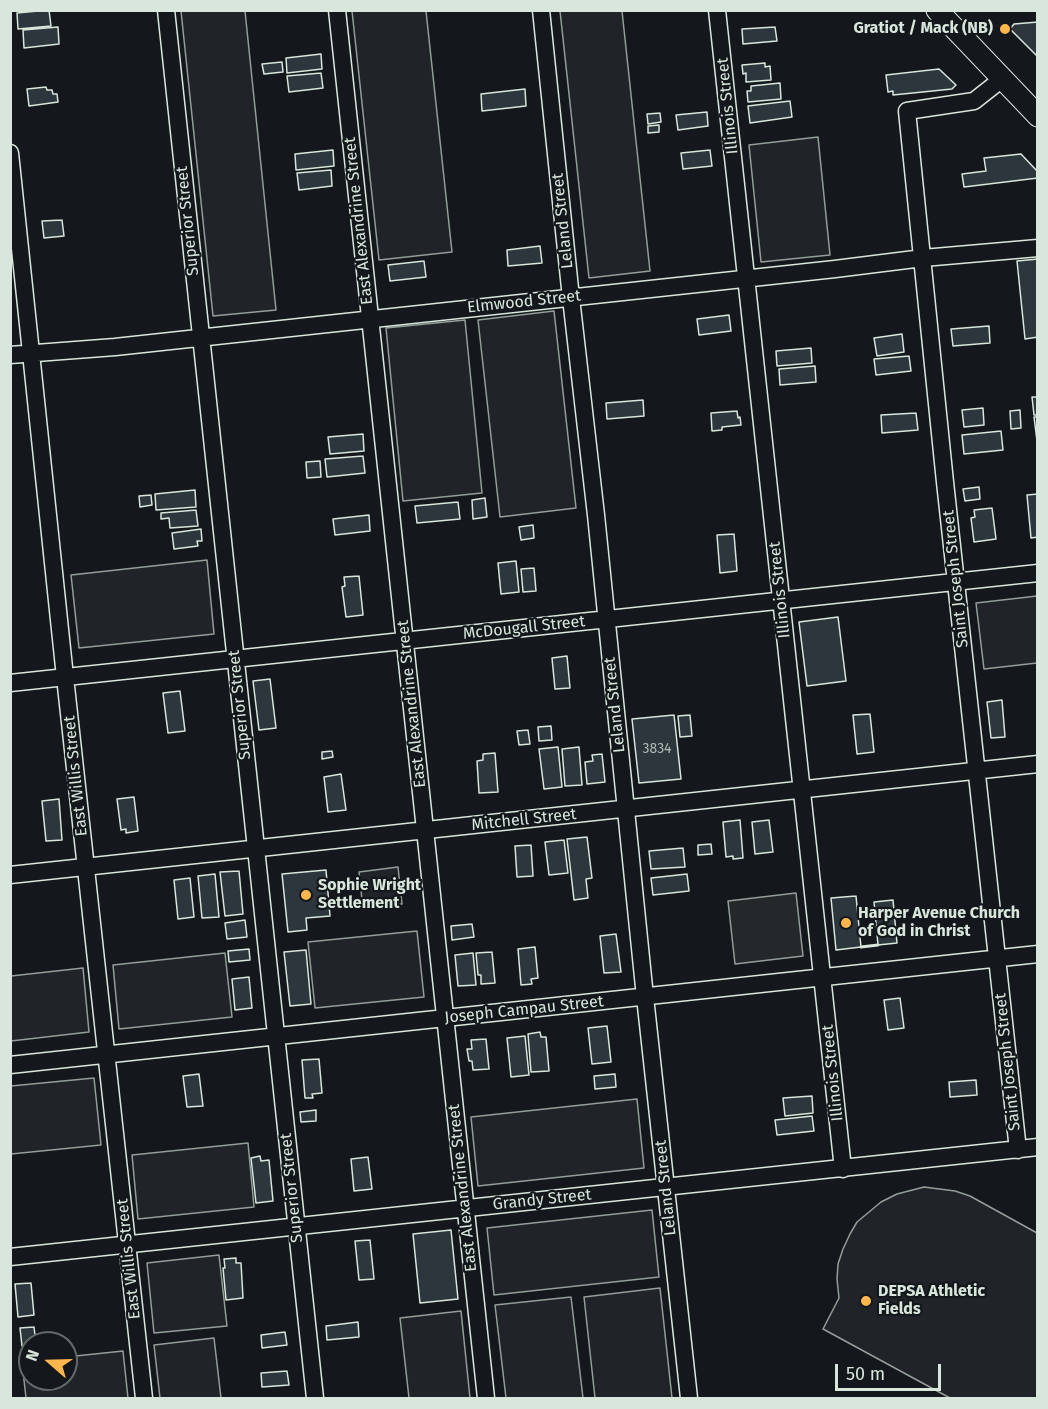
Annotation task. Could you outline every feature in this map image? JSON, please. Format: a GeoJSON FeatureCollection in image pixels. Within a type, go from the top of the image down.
{"type":"FeatureCollection","features":[{"type":"Feature","properties":{"kind":"main road"},"geometry":{"type":"LineString","coordinates":[[937,10],[1038,116]]}},
{"type":"Feature","properties":{"kind":"street","name":"Superior Street"},"geometry":{"type":"LineString","coordinates":[[166,10],[315,1398]]}},
{"type":"Feature","properties":{"kind":"street","name":"East Alexandrine Street"},"geometry":{"type":"LineString","coordinates":[[337,10],[486,1398]]}},
{"type":"Feature","properties":{"kind":"street","name":"Leland Street"},"geometry":{"type":"LineString","coordinates":[[541,10],[689,1398]]}},
{"type":"Feature","properties":{"kind":"street","name":"Illinois Street"},"geometry":{"type":"LineString","coordinates":[[717,10],[843,1169]]}},
{"type":"Feature","properties":{"kind":"street","name":"Saint Joseph Street"},"geometry":{"type":"LineString","coordinates":[[1002,79],[974,101],[907,111],[1018,1150]]}},
{"type":"Feature","properties":{"kind":"street","name":"East Willis Street"},"geometry":{"type":"LineString","coordinates":[[10,153],[144,1398]]}},
{"type":"Feature","properties":{"kind":"street","name":"Elmwood Street"},"geometry":{"type":"LineString","coordinates":[[10,356],[370,320],[923,258],[1038,248]]}},
{"type":"Feature","properties":{"kind":"street","name":"McDougall Street"},"geometry":{"type":"LineString","coordinates":[[10,683],[1038,573]]}},
{"type":"Feature","properties":{"kind":"street","name":"Mitchell Street"},"geometry":{"type":"LineString","coordinates":[[10,875],[1038,764]]}},
{"type":"Feature","properties":{"kind":"street","name":"Joseph Campau Street"},"geometry":{"type":"LineString","coordinates":[[10,1065],[1038,954]]}},
{"type":"Feature","properties":{"kind":"street","name":"Grandy Street"},"geometry":{"type":"LineString","coordinates":[[10,1257],[1038,1148]]}},
{"type":"Feature","properties":{"kind":"shaded area"},"geometry":{"type":"Polygon","coordinates":[[[181,11],[245,11],[276,310],[213,316],[181,11]]]}},
{"type":"Feature","properties":{"kind":"shaded area"},"geometry":{"type":"Polygon","coordinates":[[[352,11],[426,11],[452,252],[379,260],[352,11]]]}},
{"type":"Feature","properties":{"kind":"shaded area"},"geometry":{"type":"Polygon","coordinates":[[[560,11],[622,11],[650,271],[589,278],[560,11]]]}},
{"type":"Feature","properties":{"kind":"shaded area"},"geometry":{"type":"Polygon","coordinates":[[[818,137],[830,255],[761,262],[749,145],[818,137]]]}},
{"type":"Feature","properties":{"kind":"shaded area"},"geometry":{"type":"Polygon","coordinates":[[[554,311],[576,508],[500,517],[478,320],[554,311]]]}},
{"type":"Feature","properties":{"kind":"shaded area"},"geometry":{"type":"Polygon","coordinates":[[[465,320],[482,493],[403,501],[386,328],[465,320]]]}},
{"type":"Feature","properties":{"kind":"shaded area"},"geometry":{"type":"Polygon","coordinates":[[[207,560],[214,634],[79,648],[71,575],[207,560]]]}},
{"type":"Feature","properties":{"kind":"shaded area"},"geometry":{"type":"Polygon","coordinates":[[[1037,596],[1037,663],[984,669],[976,603],[1037,596]]]}},
{"type":"Feature","properties":{"kind":"shaded area"},"geometry":{"type":"Polygon","coordinates":[[[398,867],[402,904],[363,909],[359,872],[398,867]]]}},
{"type":"Feature","properties":{"kind":"shaded area"},"geometry":{"type":"Polygon","coordinates":[[[796,893],[803,956],[735,964],[728,901],[796,893]]]}},
{"type":"Feature","properties":{"kind":"shaded area"},"geometry":{"type":"Polygon","coordinates":[[[417,931],[424,997],[315,1008],[308,942],[417,931]]]}},
{"type":"Feature","properties":{"kind":"shaded area"},"geometry":{"type":"Polygon","coordinates":[[[225,953],[232,1017],[119,1029],[113,965],[225,953]]]}},
{"type":"Feature","properties":{"kind":"shaded area"},"geometry":{"type":"Polygon","coordinates":[[[83,968],[89,1032],[11,1041],[11,976],[83,968]]]}},
{"type":"Feature","properties":{"kind":"shaded area"},"geometry":{"type":"Polygon","coordinates":[[[94,1078],[101,1145],[11,1154],[11,1086],[94,1078]]]}},
{"type":"Feature","properties":{"kind":"shaded area"},"geometry":{"type":"Polygon","coordinates":[[[637,1099],[644,1168],[478,1186],[471,1117],[637,1099]]]}},
{"type":"Feature","properties":{"kind":"shaded area"},"geometry":{"type":"Polygon","coordinates":[[[248,1143],[254,1207],[138,1219],[132,1155],[248,1143]]]}},
{"type":"Feature","properties":{"kind":"shaded area"},"geometry":{"type":"Polygon","coordinates":[[[924,1187],[955,1191],[970,1196],[1037,1233],[1037,1398],[950,1398],[823,1329],[839,1298],[838,1264],[857,1222],[881,1202],[897,1194],[924,1187]]]}},
{"type":"Feature","properties":{"kind":"shaded area"},"geometry":{"type":"Polygon","coordinates":[[[652,1210],[659,1277],[494,1295],[487,1228],[652,1210]]]}},
{"type":"Feature","properties":{"kind":"shaded area"},"geometry":{"type":"Polygon","coordinates":[[[219,1255],[227,1326],[154,1333],[147,1263],[219,1255]]]}},
{"type":"Feature","properties":{"kind":"shaded area"},"geometry":{"type":"Polygon","coordinates":[[[660,1288],[672,1398],[595,1398],[584,1297],[660,1288]]]}},
{"type":"Feature","properties":{"kind":"shaded area"},"geometry":{"type":"Polygon","coordinates":[[[571,1297],[583,1398],[506,1398],[495,1305],[571,1297]]]}},
{"type":"Feature","properties":{"kind":"shaded area"},"geometry":{"type":"Polygon","coordinates":[[[461,1311],[470,1398],[409,1398],[400,1318],[461,1311]]]}},
{"type":"Feature","properties":{"kind":"shaded area"},"geometry":{"type":"Polygon","coordinates":[[[214,1338],[221,1398],[160,1398],[154,1345],[214,1338]]]}},
{"type":"Feature","properties":{"kind":"shaded area"},"geometry":{"type":"Polygon","coordinates":[[[123,1351],[128,1398],[26,1398],[25,1391],[78,1391],[78,1356],[123,1351]]]}},
{"type":"Feature","properties":{"kind":"building"},"geometry":{"type":"Polygon","coordinates":[[[49,10],[51,26],[18,29],[17,13],[49,10]]]}},
{"type":"Feature","properties":{"kind":"building"},"geometry":{"type":"Polygon","coordinates":[[[1038,22],[1038,57],[1010,29],[1014,24],[1038,22]]]}},
{"type":"Feature","properties":{"kind":"building"},"geometry":{"type":"Polygon","coordinates":[[[58,27],[59,44],[24,48],[23,30],[58,27]]]}},
{"type":"Feature","properties":{"kind":"building"},"geometry":{"type":"Polygon","coordinates":[[[775,27],[777,41],[743,44],[742,29],[775,27]]]}},
{"type":"Feature","properties":{"kind":"building"},"geometry":{"type":"Polygon","coordinates":[[[321,54],[322,69],[287,73],[286,58],[321,54]]]}},
{"type":"Feature","properties":{"kind":"building"},"geometry":{"type":"Polygon","coordinates":[[[282,62],[283,72],[264,74],[262,64],[282,62]]]}},
{"type":"Feature","properties":{"kind":"building"},"geometry":{"type":"Polygon","coordinates":[[[765,63],[765,67],[770,66],[771,80],[746,82],[746,73],[743,74],[742,65],[765,63]]]}},
{"type":"Feature","properties":{"kind":"building"},"geometry":{"type":"Polygon","coordinates":[[[939,69],[956,85],[952,89],[893,95],[893,91],[888,92],[886,75],[939,69]]]}},
{"type":"Feature","properties":{"kind":"building"},"geometry":{"type":"Polygon","coordinates":[[[321,73],[323,88],[289,92],[287,76],[321,73]]]}},
{"type":"Feature","properties":{"kind":"building"},"geometry":{"type":"Polygon","coordinates":[[[780,83],[781,99],[748,102],[747,91],[751,91],[751,86],[780,83]]]}},
{"type":"Feature","properties":{"kind":"building"},"geometry":{"type":"Polygon","coordinates":[[[46,87],[47,90],[52,90],[53,94],[57,94],[58,102],[29,106],[27,89],[46,87]]]}},
{"type":"Feature","properties":{"kind":"building"},"geometry":{"type":"Polygon","coordinates":[[[525,89],[526,106],[482,111],[481,94],[525,89]]]}},
{"type":"Feature","properties":{"kind":"building"},"geometry":{"type":"Polygon","coordinates":[[[790,101],[792,117],[750,123],[748,106],[790,101]]]}},
{"type":"Feature","properties":{"kind":"building"},"geometry":{"type":"Polygon","coordinates":[[[707,112],[708,126],[678,130],[676,115],[707,112]]]}},
{"type":"Feature","properties":{"kind":"building"},"geometry":{"type":"Polygon","coordinates":[[[660,113],[661,122],[648,124],[647,114],[660,113]]]}},
{"type":"Feature","properties":{"kind":"building"},"geometry":{"type":"Polygon","coordinates":[[[659,125],[659,132],[648,133],[648,126],[659,125]]]}},
{"type":"Feature","properties":{"kind":"building"},"geometry":{"type":"Polygon","coordinates":[[[333,150],[334,166],[296,170],[295,154],[333,150]]]}},
{"type":"Feature","properties":{"kind":"building"},"geometry":{"type":"Polygon","coordinates":[[[710,150],[712,166],[683,169],[681,153],[710,150]]]}},
{"type":"Feature","properties":{"kind":"building"},"geometry":{"type":"Polygon","coordinates":[[[1021,154],[1038,172],[1038,178],[964,187],[962,174],[986,171],[984,158],[1021,154]]]}},
{"type":"Feature","properties":{"kind":"building"},"geometry":{"type":"Polygon","coordinates":[[[331,170],[332,186],[299,190],[297,173],[331,170]]]}},
{"type":"Feature","properties":{"kind":"building"},"geometry":{"type":"Polygon","coordinates":[[[62,220],[64,236],[44,238],[42,221],[62,220]]]}},
{"type":"Feature","properties":{"kind":"building"},"geometry":{"type":"Polygon","coordinates":[[[540,246],[542,263],[508,266],[507,250],[540,246]]]}},
{"type":"Feature","properties":{"kind":"building"},"geometry":{"type":"Polygon","coordinates":[[[1038,259],[1038,337],[1025,339],[1017,261],[1038,259]]]}},
{"type":"Feature","properties":{"kind":"building"},"geometry":{"type":"Polygon","coordinates":[[[424,261],[426,277],[390,281],[388,265],[424,261]]]}},
{"type":"Feature","properties":{"kind":"building"},"geometry":{"type":"Polygon","coordinates":[[[729,315],[731,331],[699,335],[697,319],[729,315]]]}},
{"type":"Feature","properties":{"kind":"building"},"geometry":{"type":"Polygon","coordinates":[[[989,326],[990,343],[953,346],[951,329],[989,326]]]}},
{"type":"Feature","properties":{"kind":"building"},"geometry":{"type":"Polygon","coordinates":[[[902,334],[904,352],[877,356],[874,338],[902,334]]]}},
{"type":"Feature","properties":{"kind":"building"},"geometry":{"type":"Polygon","coordinates":[[[811,348],[812,363],[777,366],[776,351],[811,348]]]}},
{"type":"Feature","properties":{"kind":"building"},"geometry":{"type":"Polygon","coordinates":[[[909,356],[911,371],[876,375],[874,359],[909,356]]]}},
{"type":"Feature","properties":{"kind":"building"},"geometry":{"type":"Polygon","coordinates":[[[815,366],[816,382],[780,385],[779,369],[815,366]]]}},
{"type":"Feature","properties":{"kind":"building"},"geometry":{"type":"Polygon","coordinates":[[[1032,397],[1038,397],[1038,415],[1034,415],[1032,397]]]}},
{"type":"Feature","properties":{"kind":"building"},"geometry":{"type":"Polygon","coordinates":[[[643,400],[644,416],[607,419],[606,403],[643,400]]]}},
{"type":"Feature","properties":{"kind":"building"},"geometry":{"type":"Polygon","coordinates":[[[983,408],[984,425],[964,427],[962,410],[983,408]]]}},
{"type":"Feature","properties":{"kind":"building"},"geometry":{"type":"Polygon","coordinates":[[[1020,410],[1021,428],[1011,429],[1010,411],[1020,410]]]}},
{"type":"Feature","properties":{"kind":"building"},"geometry":{"type":"Polygon","coordinates":[[[737,411],[741,425],[722,427],[722,430],[712,431],[711,413],[737,411]]]}},
{"type":"Feature","properties":{"kind":"building"},"geometry":{"type":"Polygon","coordinates":[[[916,413],[918,430],[882,433],[881,415],[916,413]]]}},
{"type":"Feature","properties":{"kind":"building"},"geometry":{"type":"Polygon","coordinates":[[[1034,417],[1038,417],[1038,449],[1034,417]]]}},
{"type":"Feature","properties":{"kind":"building"},"geometry":{"type":"Polygon","coordinates":[[[1001,431],[1003,450],[964,454],[962,435],[1001,431]]]}},
{"type":"Feature","properties":{"kind":"building"},"geometry":{"type":"Polygon","coordinates":[[[363,434],[364,451],[330,454],[328,437],[363,434]]]}},
{"type":"Feature","properties":{"kind":"building"},"geometry":{"type":"Polygon","coordinates":[[[363,456],[365,473],[327,477],[325,459],[363,456]]]}},
{"type":"Feature","properties":{"kind":"building"},"geometry":{"type":"Polygon","coordinates":[[[320,461],[321,477],[307,478],[306,462],[320,461]]]}},
{"type":"Feature","properties":{"kind":"building"},"geometry":{"type":"Polygon","coordinates":[[[979,487],[980,499],[965,501],[963,489],[979,487]]]}},
{"type":"Feature","properties":{"kind":"building"},"geometry":{"type":"Polygon","coordinates":[[[195,490],[196,507],[156,510],[155,494],[195,490]]]}},
{"type":"Feature","properties":{"kind":"building"},"geometry":{"type":"Polygon","coordinates":[[[1038,494],[1038,537],[1031,538],[1027,495],[1038,494]]]}},
{"type":"Feature","properties":{"kind":"building"},"geometry":{"type":"Polygon","coordinates":[[[151,495],[152,505],[140,507],[139,496],[151,495]]]}},
{"type":"Feature","properties":{"kind":"building"},"geometry":{"type":"Polygon","coordinates":[[[485,498],[487,517],[473,519],[472,500],[485,498]]]}},
{"type":"Feature","properties":{"kind":"building"},"geometry":{"type":"Polygon","coordinates":[[[458,502],[460,519],[417,523],[415,506],[458,502]]]}},
{"type":"Feature","properties":{"kind":"building"},"geometry":{"type":"Polygon","coordinates":[[[992,508],[996,539],[974,542],[971,518],[975,517],[974,510],[992,508]]]}},
{"type":"Feature","properties":{"kind":"building"},"geometry":{"type":"Polygon","coordinates":[[[196,510],[198,526],[170,528],[169,518],[161,519],[161,513],[196,510]]]}},
{"type":"Feature","properties":{"kind":"building"},"geometry":{"type":"Polygon","coordinates":[[[369,515],[370,531],[335,535],[333,519],[369,515]]]}},
{"type":"Feature","properties":{"kind":"building"},"geometry":{"type":"Polygon","coordinates":[[[533,525],[534,538],[521,540],[519,527],[533,525]]]}},
{"type":"Feature","properties":{"kind":"building"},"geometry":{"type":"Polygon","coordinates":[[[201,529],[202,541],[197,541],[198,546],[174,549],[172,533],[201,529]]]}},
{"type":"Feature","properties":{"kind":"building"},"geometry":{"type":"Polygon","coordinates":[[[734,534],[737,571],[720,573],[717,535],[734,534]]]}},
{"type":"Feature","properties":{"kind":"building"},"geometry":{"type":"Polygon","coordinates":[[[516,561],[519,592],[501,594],[498,563],[516,561]]]}},
{"type":"Feature","properties":{"kind":"building"},"geometry":{"type":"Polygon","coordinates":[[[534,568],[536,591],[523,592],[521,569],[534,568]]]}},
{"type":"Feature","properties":{"kind":"building"},"geometry":{"type":"Polygon","coordinates":[[[359,576],[363,615],[346,617],[342,587],[345,586],[344,577],[359,576]]]}},
{"type":"Feature","properties":{"kind":"building"},"geometry":{"type":"Polygon","coordinates":[[[838,617],[846,681],[807,686],[799,622],[838,617]]]}},
{"type":"Feature","properties":{"kind":"building"},"geometry":{"type":"Polygon","coordinates":[[[567,656],[570,688],[555,689],[552,658],[567,656]]]}},
{"type":"Feature","properties":{"kind":"building"},"geometry":{"type":"Polygon","coordinates":[[[270,679],[276,728],[259,730],[253,681],[270,679]]]}},
{"type":"Feature","properties":{"kind":"building"},"geometry":{"type":"Polygon","coordinates":[[[180,691],[185,731],[168,733],[163,693],[180,691]]]}},
{"type":"Feature","properties":{"kind":"building"},"geometry":{"type":"Polygon","coordinates":[[[1002,700],[1005,737],[991,738],[987,702],[1002,700]]]}},
{"type":"Feature","properties":{"kind":"building"},"geometry":{"type":"Polygon","coordinates":[[[870,714],[874,752],[857,754],[853,715],[870,714]]]}},
{"type":"Feature","properties":{"kind":"building"},"geometry":{"type":"Polygon","coordinates":[[[674,715],[681,779],[639,783],[632,719],[674,715]]]}},
{"type":"Feature","properties":{"kind":"building"},"geometry":{"type":"Polygon","coordinates":[[[690,715],[692,736],[680,737],[678,716],[690,715]]]}},
{"type":"Feature","properties":{"kind":"building"},"geometry":{"type":"Polygon","coordinates":[[[551,726],[552,740],[539,741],[538,727],[551,726]]]}},
{"type":"Feature","properties":{"kind":"building"},"geometry":{"type":"Polygon","coordinates":[[[528,730],[530,744],[519,745],[517,731],[528,730]]]}},
{"type":"Feature","properties":{"kind":"building"},"geometry":{"type":"Polygon","coordinates":[[[558,747],[562,787],[544,789],[539,749],[558,747]]]}},
{"type":"Feature","properties":{"kind":"building"},"geometry":{"type":"Polygon","coordinates":[[[579,747],[582,785],[565,786],[562,749],[579,747]]]}},
{"type":"Feature","properties":{"kind":"building"},"geometry":{"type":"Polygon","coordinates":[[[332,751],[333,757],[322,759],[322,752],[332,751]]]}},
{"type":"Feature","properties":{"kind":"building"},"geometry":{"type":"Polygon","coordinates":[[[495,753],[498,792],[479,793],[477,761],[483,760],[483,754],[495,753]]]}},
{"type":"Feature","properties":{"kind":"building"},"geometry":{"type":"Polygon","coordinates":[[[602,754],[605,782],[587,784],[585,762],[593,761],[592,755],[602,754]]]}},
{"type":"Feature","properties":{"kind":"building"},"geometry":{"type":"Polygon","coordinates":[[[341,774],[346,810],[328,812],[324,777],[341,774]]]}},
{"type":"Feature","properties":{"kind":"building"},"geometry":{"type":"Polygon","coordinates":[[[134,797],[138,831],[126,833],[126,829],[121,830],[117,799],[134,797]]]}},
{"type":"Feature","properties":{"kind":"building"},"geometry":{"type":"Polygon","coordinates":[[[59,799],[62,840],[46,841],[42,801],[59,799]]]}},
{"type":"Feature","properties":{"kind":"building"},"geometry":{"type":"Polygon","coordinates":[[[740,820],[743,858],[733,859],[733,856],[726,857],[723,822],[740,820]]]}},
{"type":"Feature","properties":{"kind":"building"},"geometry":{"type":"Polygon","coordinates":[[[769,820],[773,852],[755,854],[752,822],[769,820]]]}},
{"type":"Feature","properties":{"kind":"building"},"geometry":{"type":"Polygon","coordinates":[[[587,837],[592,878],[586,879],[588,898],[574,900],[567,839],[587,837]]]}},
{"type":"Feature","properties":{"kind":"building"},"geometry":{"type":"Polygon","coordinates":[[[564,840],[568,873],[549,875],[545,842],[564,840]]]}},
{"type":"Feature","properties":{"kind":"building"},"geometry":{"type":"Polygon","coordinates":[[[711,844],[712,854],[698,855],[698,845],[711,844]]]}},
{"type":"Feature","properties":{"kind":"building"},"geometry":{"type":"Polygon","coordinates":[[[531,845],[533,876],[517,877],[515,846],[531,845]]]}},
{"type":"Feature","properties":{"kind":"building"},"geometry":{"type":"Polygon","coordinates":[[[683,848],[685,867],[651,869],[649,851],[683,848]]]}},
{"type":"Feature","properties":{"kind":"building","name":"Sophie Wright Settlement"},"geometry":{"type":"Polygon","coordinates":[[[326,870],[330,916],[306,918],[307,930],[288,932],[282,874],[326,870]]]}},
{"type":"Feature","properties":{"kind":"building"},"geometry":{"type":"Polygon","coordinates":[[[239,871],[243,914],[225,916],[220,872],[239,871]]]}},
{"type":"Feature","properties":{"kind":"building"},"geometry":{"type":"Polygon","coordinates":[[[215,874],[219,917],[202,918],[198,876],[215,874]]]}},
{"type":"Feature","properties":{"kind":"building"},"geometry":{"type":"Polygon","coordinates":[[[687,874],[689,891],[653,895],[651,878],[687,874]]]}},
{"type":"Feature","properties":{"kind":"building"},"geometry":{"type":"Polygon","coordinates":[[[190,878],[194,917],[178,919],[174,880],[190,878]]]}},
{"type":"Feature","properties":{"kind":"building","name":"Harper Avenue Church of God in Christ"},"geometry":{"type":"Polygon","coordinates":[[[856,896],[861,947],[836,950],[831,898],[856,896]]]}},
{"type":"Feature","properties":{"kind":"building"},"geometry":{"type":"Polygon","coordinates":[[[893,900],[897,943],[878,945],[874,902],[893,900]]]}},
{"type":"Feature","properties":{"kind":"building"},"geometry":{"type":"Polygon","coordinates":[[[245,920],[247,937],[227,939],[225,923],[245,920]]]}},
{"type":"Feature","properties":{"kind":"building"},"geometry":{"type":"Polygon","coordinates":[[[472,924],[474,937],[452,940],[451,926],[472,924]]]}},
{"type":"Feature","properties":{"kind":"building"},"geometry":{"type":"Polygon","coordinates":[[[616,934],[621,972],[604,973],[600,936],[616,934]]]}},
{"type":"Feature","properties":{"kind":"building"},"geometry":{"type":"Polygon","coordinates":[[[535,947],[538,978],[531,979],[532,984],[521,985],[518,949],[535,947]]]}},
{"type":"Feature","properties":{"kind":"building"},"geometry":{"type":"Polygon","coordinates":[[[249,949],[250,960],[229,962],[228,951],[249,949]]]}},
{"type":"Feature","properties":{"kind":"building"},"geometry":{"type":"Polygon","coordinates":[[[306,950],[311,1004],[290,1006],[284,952],[306,950]]]}},
{"type":"Feature","properties":{"kind":"building"},"geometry":{"type":"Polygon","coordinates":[[[492,952],[495,983],[481,984],[476,953],[492,952]]]}},
{"type":"Feature","properties":{"kind":"building"},"geometry":{"type":"Polygon","coordinates":[[[473,953],[476,985],[458,986],[455,955],[473,953]]]}},
{"type":"Feature","properties":{"kind":"building"},"geometry":{"type":"Polygon","coordinates":[[[249,977],[252,1008],[235,1010],[232,979],[249,977]]]}},
{"type":"Feature","properties":{"kind":"building"},"geometry":{"type":"Polygon","coordinates":[[[900,998],[904,1028],[888,1030],[884,1000],[900,998]]]}},
{"type":"Feature","properties":{"kind":"building"},"geometry":{"type":"Polygon","coordinates":[[[607,1026],[611,1062],[592,1064],[588,1028],[607,1026]]]}},
{"type":"Feature","properties":{"kind":"building"},"geometry":{"type":"Polygon","coordinates":[[[540,1032],[541,1037],[546,1037],[549,1071],[531,1072],[528,1034],[540,1032]]]}},
{"type":"Feature","properties":{"kind":"building"},"geometry":{"type":"Polygon","coordinates":[[[525,1036],[529,1075],[511,1077],[507,1038],[525,1036]]]}},
{"type":"Feature","properties":{"kind":"building"},"geometry":{"type":"Polygon","coordinates":[[[486,1039],[489,1069],[473,1070],[467,1049],[472,1049],[471,1040],[486,1039]]]}},
{"type":"Feature","properties":{"kind":"building"},"geometry":{"type":"Polygon","coordinates":[[[319,1059],[322,1093],[312,1094],[313,1098],[305,1098],[302,1060],[319,1059]]]}},
{"type":"Feature","properties":{"kind":"building"},"geometry":{"type":"Polygon","coordinates":[[[199,1074],[203,1106],[187,1107],[183,1076],[199,1074]]]}},
{"type":"Feature","properties":{"kind":"building"},"geometry":{"type":"Polygon","coordinates":[[[615,1074],[616,1087],[595,1089],[594,1076],[615,1074]]]}},
{"type":"Feature","properties":{"kind":"building"},"geometry":{"type":"Polygon","coordinates":[[[976,1080],[977,1095],[950,1097],[949,1082],[976,1080]]]}},
{"type":"Feature","properties":{"kind":"building"},"geometry":{"type":"Polygon","coordinates":[[[812,1096],[813,1113],[785,1116],[783,1098],[812,1096]]]}},
{"type":"Feature","properties":{"kind":"building"},"geometry":{"type":"Polygon","coordinates":[[[316,1110],[316,1121],[301,1122],[300,1112],[316,1110]]]}},
{"type":"Feature","properties":{"kind":"building"},"geometry":{"type":"Polygon","coordinates":[[[812,1116],[814,1131],[777,1135],[775,1120],[812,1116]]]}},
{"type":"Feature","properties":{"kind":"building"},"geometry":{"type":"Polygon","coordinates":[[[260,1156],[261,1161],[269,1160],[273,1201],[256,1203],[251,1158],[260,1156]]]}},
{"type":"Feature","properties":{"kind":"building"},"geometry":{"type":"Polygon","coordinates":[[[368,1157],[372,1189],[354,1191],[351,1159],[368,1157]]]}},
{"type":"Feature","properties":{"kind":"building"},"geometry":{"type":"Polygon","coordinates":[[[451,1230],[458,1299],[420,1303],[413,1234],[451,1230]]]}},
{"type":"Feature","properties":{"kind":"building"},"geometry":{"type":"Polygon","coordinates":[[[370,1240],[374,1279],[359,1280],[355,1241],[370,1240]]]}},
{"type":"Feature","properties":{"kind":"building"},"geometry":{"type":"Polygon","coordinates":[[[236,1258],[236,1263],[241,1263],[243,1298],[226,1300],[224,1259],[236,1258]]]}},
{"type":"Feature","properties":{"kind":"building"},"geometry":{"type":"Polygon","coordinates":[[[31,1283],[34,1315],[18,1317],[15,1284],[31,1283]]]}},
{"type":"Feature","properties":{"kind":"building"},"geometry":{"type":"Polygon","coordinates":[[[358,1322],[359,1337],[327,1340],[326,1326],[358,1322]]]}},
{"type":"Feature","properties":{"kind":"building"},"geometry":{"type":"Polygon","coordinates":[[[34,1327],[34,1331],[20,1331],[20,1328],[34,1327]]]}},
{"type":"Feature","properties":{"kind":"building"},"geometry":{"type":"Polygon","coordinates":[[[285,1332],[287,1345],[262,1348],[261,1335],[285,1332]]]}},
{"type":"Feature","properties":{"kind":"building"},"geometry":{"type":"Polygon","coordinates":[[[287,1371],[289,1385],[262,1387],[261,1373],[287,1371]]]}},
{"type":"Feature","properties":{"kind":"wall"},"geometry":{"type":"LineString","coordinates":[[861,947],[878,945]]}},
{"type":"Feature","properties":{"kind":"place","name":"Gratiot / Mack (NB)"},"geometry":{"type":"Point","coordinates":[1005,29]}},
{"type":"Feature","properties":{"kind":"place","name":"Sophie Wright Settlement"},"geometry":{"type":"Point","coordinates":[306,895]}},
{"type":"Feature","properties":{"kind":"place","name":"Harper Avenue Church of God in Christ"},"geometry":{"type":"Point","coordinates":[846,923]}},
{"type":"Feature","properties":{"kind":"place","name":"DEPSA Athletic Fields"},"geometry":{"type":"Point","coordinates":[866,1301]}}]}
